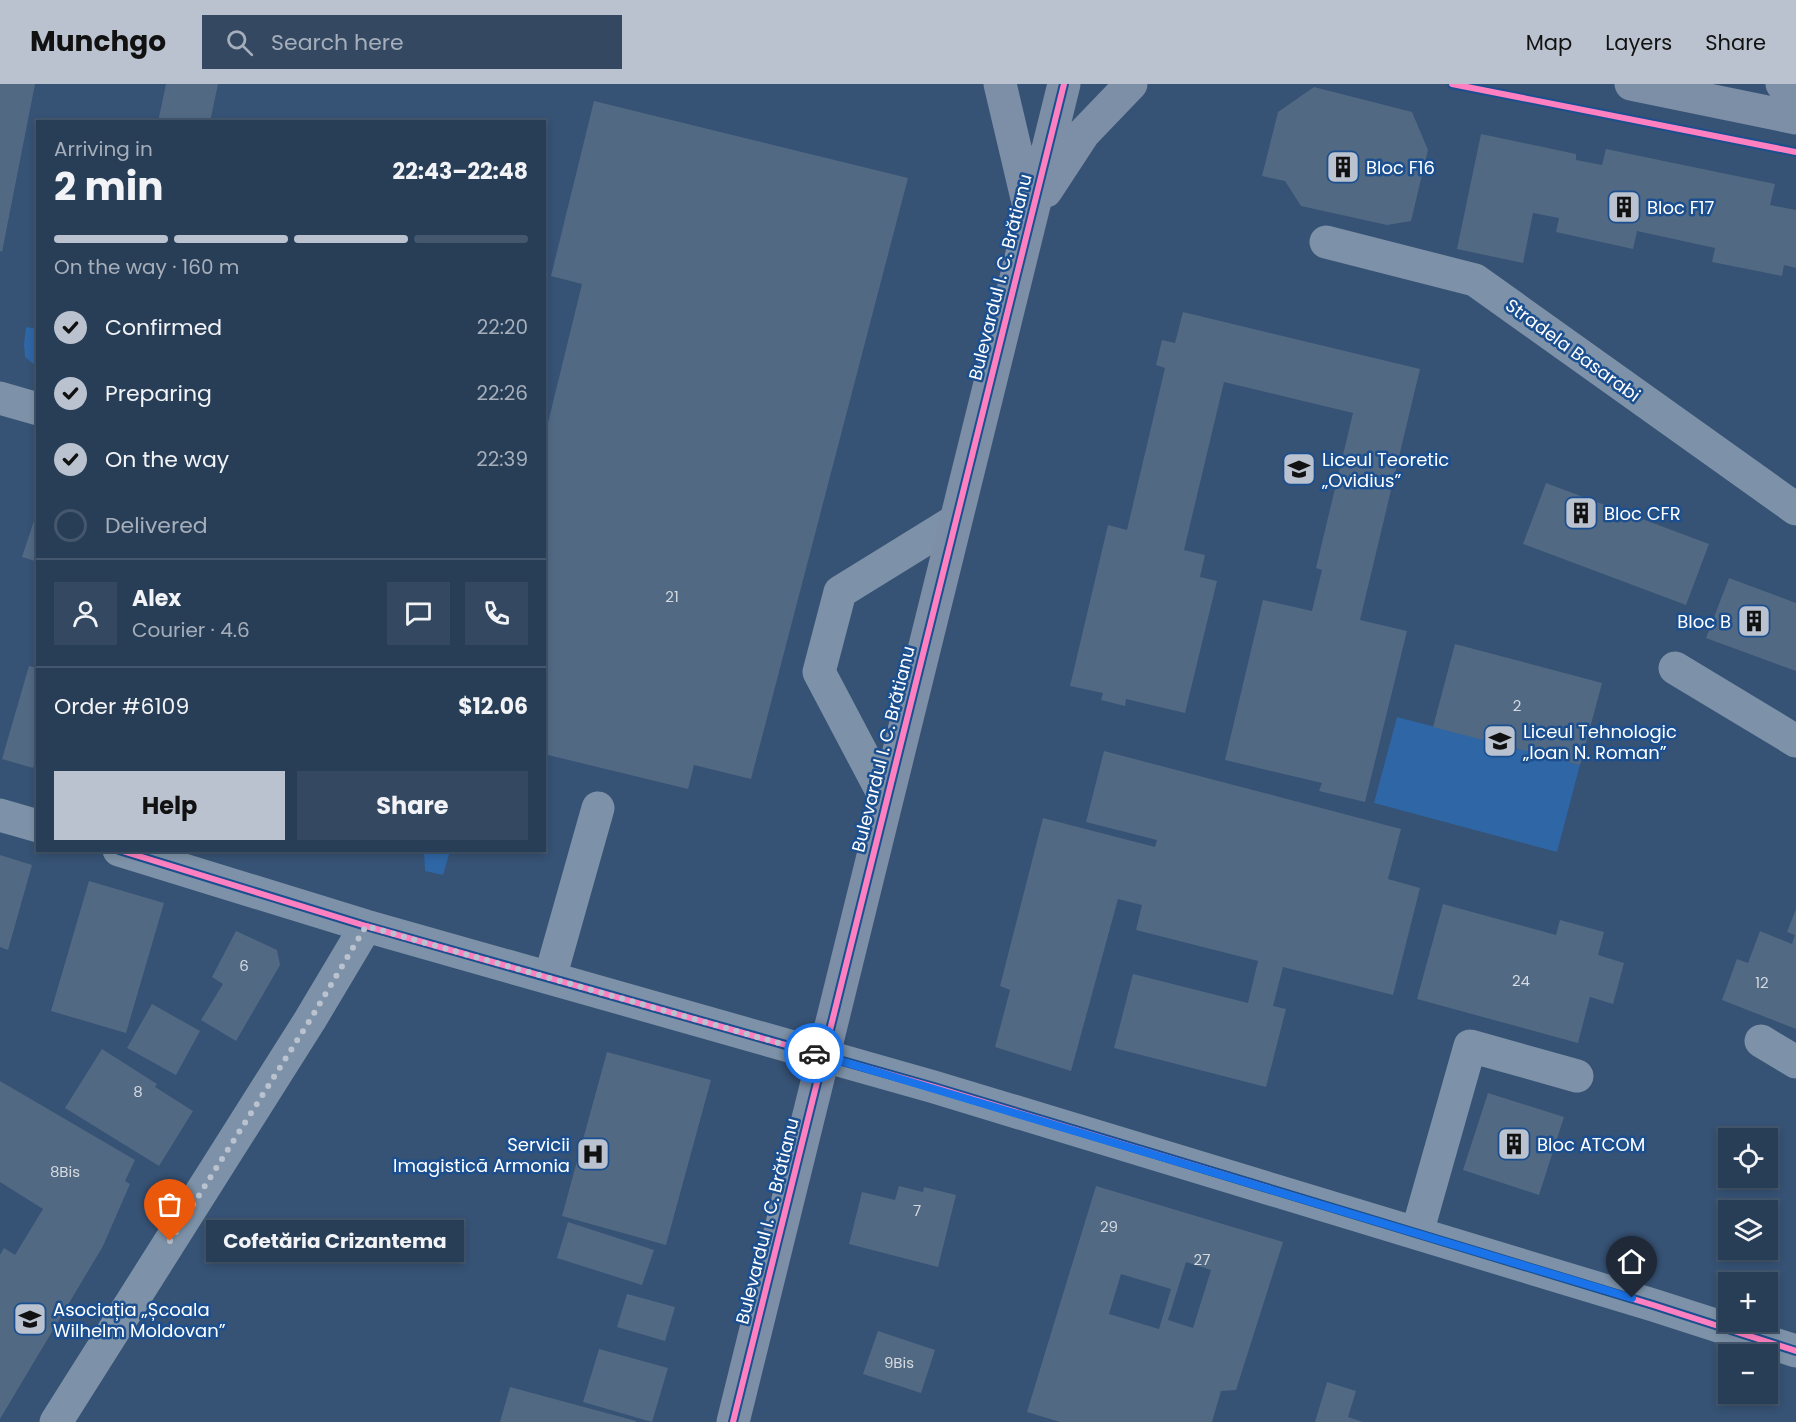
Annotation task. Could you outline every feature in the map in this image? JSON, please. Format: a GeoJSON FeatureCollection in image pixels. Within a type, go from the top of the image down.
{"type":"FeatureCollection","features":[{"type":"Feature","properties":{"kind":"main road"},"geometry":{"type":"LineString","coordinates":[[1000,84],[1031,215]]}},
{"type":"Feature","properties":{"kind":"main road","name":"Bulevardul I. C. Brătianu"},"geometry":{"type":"LineString","coordinates":[[733,1422],[1064,84]]}},
{"type":"Feature","properties":{"kind":"main road"},"geometry":{"type":"LineString","coordinates":[[1031,215],[1084,133],[1131,84]]}},
{"type":"Feature","properties":{"kind":"main road"},"geometry":{"type":"LineString","coordinates":[[1632,84],[1796,118]]}},
{"type":"Feature","properties":{"kind":"main road"},"geometry":{"type":"LineString","coordinates":[[1782,84],[1796,87]]}},
{"type":"Feature","properties":{"kind":"street","name":"Stradela Basarabi"},"geometry":{"type":"LineString","coordinates":[[1326,242],[1475,280],[1796,508]]}},
{"type":"Feature","properties":{"kind":"street"},"geometry":{"type":"LineString","coordinates":[[0,398],[36,408]]}},
{"type":"Feature","properties":{"kind":"street"},"geometry":{"type":"LineString","coordinates":[[886,799],[819,672],[840,592],[955,521]]}},
{"type":"Feature","properties":{"kind":"street"},"geometry":{"type":"LineString","coordinates":[[1675,668],[1796,741]]}},
{"type":"Feature","properties":{"kind":"street"},"geometry":{"type":"LineString","coordinates":[[550,978],[598,808]]}},
{"type":"Feature","properties":{"kind":"street"},"geometry":{"type":"LineString","coordinates":[[0,815],[36,825]]}},
{"type":"Feature","properties":{"kind":"street"},"geometry":{"type":"LineString","coordinates":[[126,852],[366,926],[824,1056],[1417,1233],[1796,1351]]}},
{"type":"Feature","properties":{"kind":"street"},"geometry":{"type":"LineString","coordinates":[[56,1422],[310,1020],[366,926]]}},
{"type":"Feature","properties":{"kind":"street"},"geometry":{"type":"LineString","coordinates":[[1761,1041],[1796,1062]]}},
{"type":"Feature","properties":{"kind":"street"},"geometry":{"type":"LineString","coordinates":[[1417,1233],[1470,1046],[1577,1076]]}},
{"type":"Feature","properties":{"kind":"shaded area"},"geometry":{"type":"Polygon","coordinates":[[[26,327],[36,329],[36,366],[25,357],[26,327]]]}},
{"type":"Feature","properties":{"kind":"shaded area"},"geometry":{"type":"Polygon","coordinates":[[[1397,717],[1580,765],[1557,852],[1374,803],[1397,717]]]}},
{"type":"Feature","properties":{"kind":"shaded area"},"geometry":{"type":"Polygon","coordinates":[[[424,852],[450,852],[443,875],[425,871],[424,852]]]}},
{"type":"Feature","properties":{"kind":"building"},"geometry":{"type":"Polygon","coordinates":[[[0,84],[35,84],[2,252],[0,251],[0,84]]]}},
{"type":"Feature","properties":{"kind":"building"},"geometry":{"type":"Polygon","coordinates":[[[166,84],[218,84],[210,120],[158,120],[166,84]]]}},
{"type":"Feature","properties":{"kind":"building"},"geometry":{"type":"Polygon","coordinates":[[[1314,87],[1412,112],[1428,150],[1411,221],[1387,225],[1301,206],[1285,181],[1262,176],[1278,112],[1314,87]]]}},
{"type":"Feature","properties":{"kind":"building"},"geometry":{"type":"Polygon","coordinates":[[[594,101],[908,178],[751,779],[694,765],[688,789],[546,754],[546,431],[582,284],[551,276],[594,101]]]}},
{"type":"Feature","properties":{"kind":"building","name":"Bloc F17"},"geometry":{"type":"Polygon","coordinates":[[[1481,134],[1576,154],[1576,160],[1602,165],[1606,149],[1775,184],[1770,205],[1796,210],[1796,268],[1784,265],[1782,276],[1712,262],[1715,248],[1637,231],[1633,249],[1556,232],[1559,218],[1533,213],[1523,263],[1457,249],[1481,134]]]}},
{"type":"Feature","properties":{"kind":"building"},"geometry":{"type":"Polygon","coordinates":[[[1183,312],[1420,369],[1360,620],[1407,631],[1365,802],[1319,791],[1322,783],[1225,760],[1263,600],[1312,611],[1322,570],[1316,568],[1353,413],[1224,382],[1184,550],[1205,555],[1200,577],[1217,581],[1185,713],[1126,699],[1125,706],[1101,700],[1103,693],[1070,686],[1108,525],[1127,530],[1165,368],[1156,365],[1162,340],[1175,343],[1183,312]]]}},
{"type":"Feature","properties":{"kind":"building","name":"Bloc CFR"},"geometry":{"type":"Polygon","coordinates":[[[1546,483],[1709,544],[1686,605],[1523,544],[1546,483]]]}},
{"type":"Feature","properties":{"kind":"building"},"geometry":{"type":"Polygon","coordinates":[[[36,515],[36,561],[22,557],[36,515]]]}},
{"type":"Feature","properties":{"kind":"building","name":"Bloc B"},"geometry":{"type":"Polygon","coordinates":[[[1729,578],[1796,603],[1796,671],[1706,638],[1729,578]]]}},
{"type":"Feature","properties":{"kind":"building"},"geometry":{"type":"Polygon","coordinates":[[[1455,644],[1602,683],[1580,765],[1433,727],[1455,644]]]}},
{"type":"Feature","properties":{"kind":"building"},"geometry":{"type":"Polygon","coordinates":[[[29,666],[36,668],[36,760],[33,768],[2,759],[29,666]]]}},
{"type":"Feature","properties":{"kind":"building"},"geometry":{"type":"Polygon","coordinates":[[[1104,751],[1401,829],[1388,879],[1420,888],[1393,995],[1283,967],[1273,1006],[1286,1009],[1266,1087],[1114,1048],[1133,974],[1248,1003],[1258,961],[1136,930],[1142,905],[1118,899],[1071,1071],[995,1047],[1010,990],[1000,986],[1043,818],[1155,847],[1157,840],[1086,822],[1104,751]]]}},
{"type":"Feature","properties":{"kind":"building"},"geometry":{"type":"Polygon","coordinates":[[[0,855],[32,865],[8,950],[0,947],[0,855]]]}},
{"type":"Feature","properties":{"kind":"building"},"geometry":{"type":"Polygon","coordinates":[[[89,881],[164,903],[126,1033],[51,1011],[89,881]]]}},
{"type":"Feature","properties":{"kind":"building"},"geometry":{"type":"Polygon","coordinates":[[[1443,904],[1556,935],[1560,920],[1604,932],[1598,955],[1624,963],[1613,1004],[1590,997],[1578,1043],[1417,999],[1443,904]]]}},
{"type":"Feature","properties":{"kind":"building"},"geometry":{"type":"Polygon","coordinates":[[[1796,909],[1796,1029],[1722,1000],[1737,959],[1748,963],[1760,931],[1792,944],[1795,935],[1787,932],[1796,909]]]}},
{"type":"Feature","properties":{"kind":"building"},"geometry":{"type":"Polygon","coordinates":[[[236,931],[277,950],[280,965],[236,1041],[201,1020],[223,984],[212,977],[236,931]]]}},
{"type":"Feature","properties":{"kind":"building"},"geometry":{"type":"Polygon","coordinates":[[[152,1004],[200,1031],[176,1075],[127,1048],[152,1004]]]}},
{"type":"Feature","properties":{"kind":"building"},"geometry":{"type":"Polygon","coordinates":[[[102,1049],[157,1084],[155,1087],[193,1111],[159,1166],[65,1108],[102,1049]]]}},
{"type":"Feature","properties":{"kind":"building"},"geometry":{"type":"Polygon","coordinates":[[[607,1052],[711,1080],[666,1245],[562,1216],[607,1052]]]}},
{"type":"Feature","properties":{"kind":"building"},"geometry":{"type":"Polygon","coordinates":[[[0,1081],[135,1160],[125,1181],[130,1184],[103,1246],[0,1419],[0,1255],[4,1248],[15,1255],[43,1209],[0,1182],[0,1081]]]}},
{"type":"Feature","properties":{"kind":"building","name":"Bloc ATCOM"},"geometry":{"type":"Polygon","coordinates":[[[1488,1093],[1564,1117],[1539,1195],[1463,1170],[1488,1093]]]}},
{"type":"Feature","properties":{"kind":"building"},"geometry":{"type":"Polygon","coordinates":[[[899,1186],[923,1192],[924,1187],[956,1195],[938,1267],[849,1244],[862,1192],[895,1200],[899,1186]]]}},
{"type":"Feature","properties":{"kind":"building"},"geometry":{"type":"Polygon","coordinates":[[[1096,1186],[1283,1242],[1236,1390],[1221,1391],[1212,1422],[1060,1422],[1027,1412],[1096,1186]],[[1186,1262],[1168,1320],[1193,1328],[1211,1270],[1186,1262]],[[1121,1274],[1109,1314],[1159,1329],[1171,1289],[1121,1274]]]}},
{"type":"Feature","properties":{"kind":"building"},"geometry":{"type":"Polygon","coordinates":[[[568,1222],[654,1250],[642,1285],[557,1258],[568,1222]]]}},
{"type":"Feature","properties":{"kind":"building"},"geometry":{"type":"Polygon","coordinates":[[[627,1294],[675,1307],[665,1341],[617,1327],[627,1294]]]}},
{"type":"Feature","properties":{"kind":"building"},"geometry":{"type":"Polygon","coordinates":[[[878,1331],[935,1350],[921,1393],[863,1374],[878,1331]]]}},
{"type":"Feature","properties":{"kind":"building"},"geometry":{"type":"Polygon","coordinates":[[[599,1349],[668,1368],[652,1422],[583,1402],[599,1349]]]}},
{"type":"Feature","properties":{"kind":"building"},"geometry":{"type":"Polygon","coordinates":[[[1327,1382],[1356,1391],[1348,1417],[1363,1422],[1315,1422],[1327,1382]]]}},
{"type":"Feature","properties":{"kind":"building"},"geometry":{"type":"Polygon","coordinates":[[[510,1387],[636,1421],[636,1422],[500,1422],[510,1387]]]}},
{"type":"Feature","properties":{"kind":"cycle path"},"geometry":{"type":"LineString","coordinates":[[733,1422],[1064,84]]}},
{"type":"Feature","properties":{"kind":"cycle path"},"geometry":{"type":"LineString","coordinates":[[1452,84],[1796,152]]}},
{"type":"Feature","properties":{"kind":"cycle path"},"geometry":{"type":"LineString","coordinates":[[126,852],[366,926],[934,1087],[1653,1305],[1796,1351]]}},
{"type":"Feature","properties":{"kind":"way so far"},"geometry":{"type":"LineString","coordinates":[[170,1241],[310,1020],[366,926],[814,1053]]}},
{"type":"Feature","properties":{"kind":"place","name":"Bloc F16"},"geometry":{"type":"Point","coordinates":[1343,167]}},
{"type":"Feature","properties":{"kind":"place","name":"Bloc F17"},"geometry":{"type":"Point","coordinates":[1624,207]}},
{"type":"Feature","properties":{"kind":"place","name":"Liceul Teoretic „Ovidius”"},"geometry":{"type":"Point","coordinates":[1299,469]}},
{"type":"Feature","properties":{"kind":"place","name":"Bloc CFR"},"geometry":{"type":"Point","coordinates":[1581,513]}},
{"type":"Feature","properties":{"kind":"place","name":"Bloc B"},"geometry":{"type":"Point","coordinates":[1754,621]}},
{"type":"Feature","properties":{"kind":"place","name":"Liceul Tehnologic „Ioan N. Roman”"},"geometry":{"type":"Point","coordinates":[1500,741]}},
{"type":"Feature","properties":{"kind":"place","name":"Bloc ATCOM"},"geometry":{"type":"Point","coordinates":[1514,1144]}},
{"type":"Feature","properties":{"kind":"place","name":"Servicii Imagistică Armonia"},"geometry":{"type":"Point","coordinates":[593,1154]}},
{"type":"Feature","properties":{"kind":"place","name":"Cofetăria Crizantema"},"geometry":{"type":"Point","coordinates":[170,1241]}},
{"type":"Feature","properties":{"kind":"place","name":"Asociația „Școala Wilhelm Moldovan”"},"geometry":{"type":"Point","coordinates":[30,1319]}},
{"type":"Feature","properties":{"kind":"route"},"geometry":{"type":"LineString","coordinates":[[814,1053],[1632,1298]]}}]}
